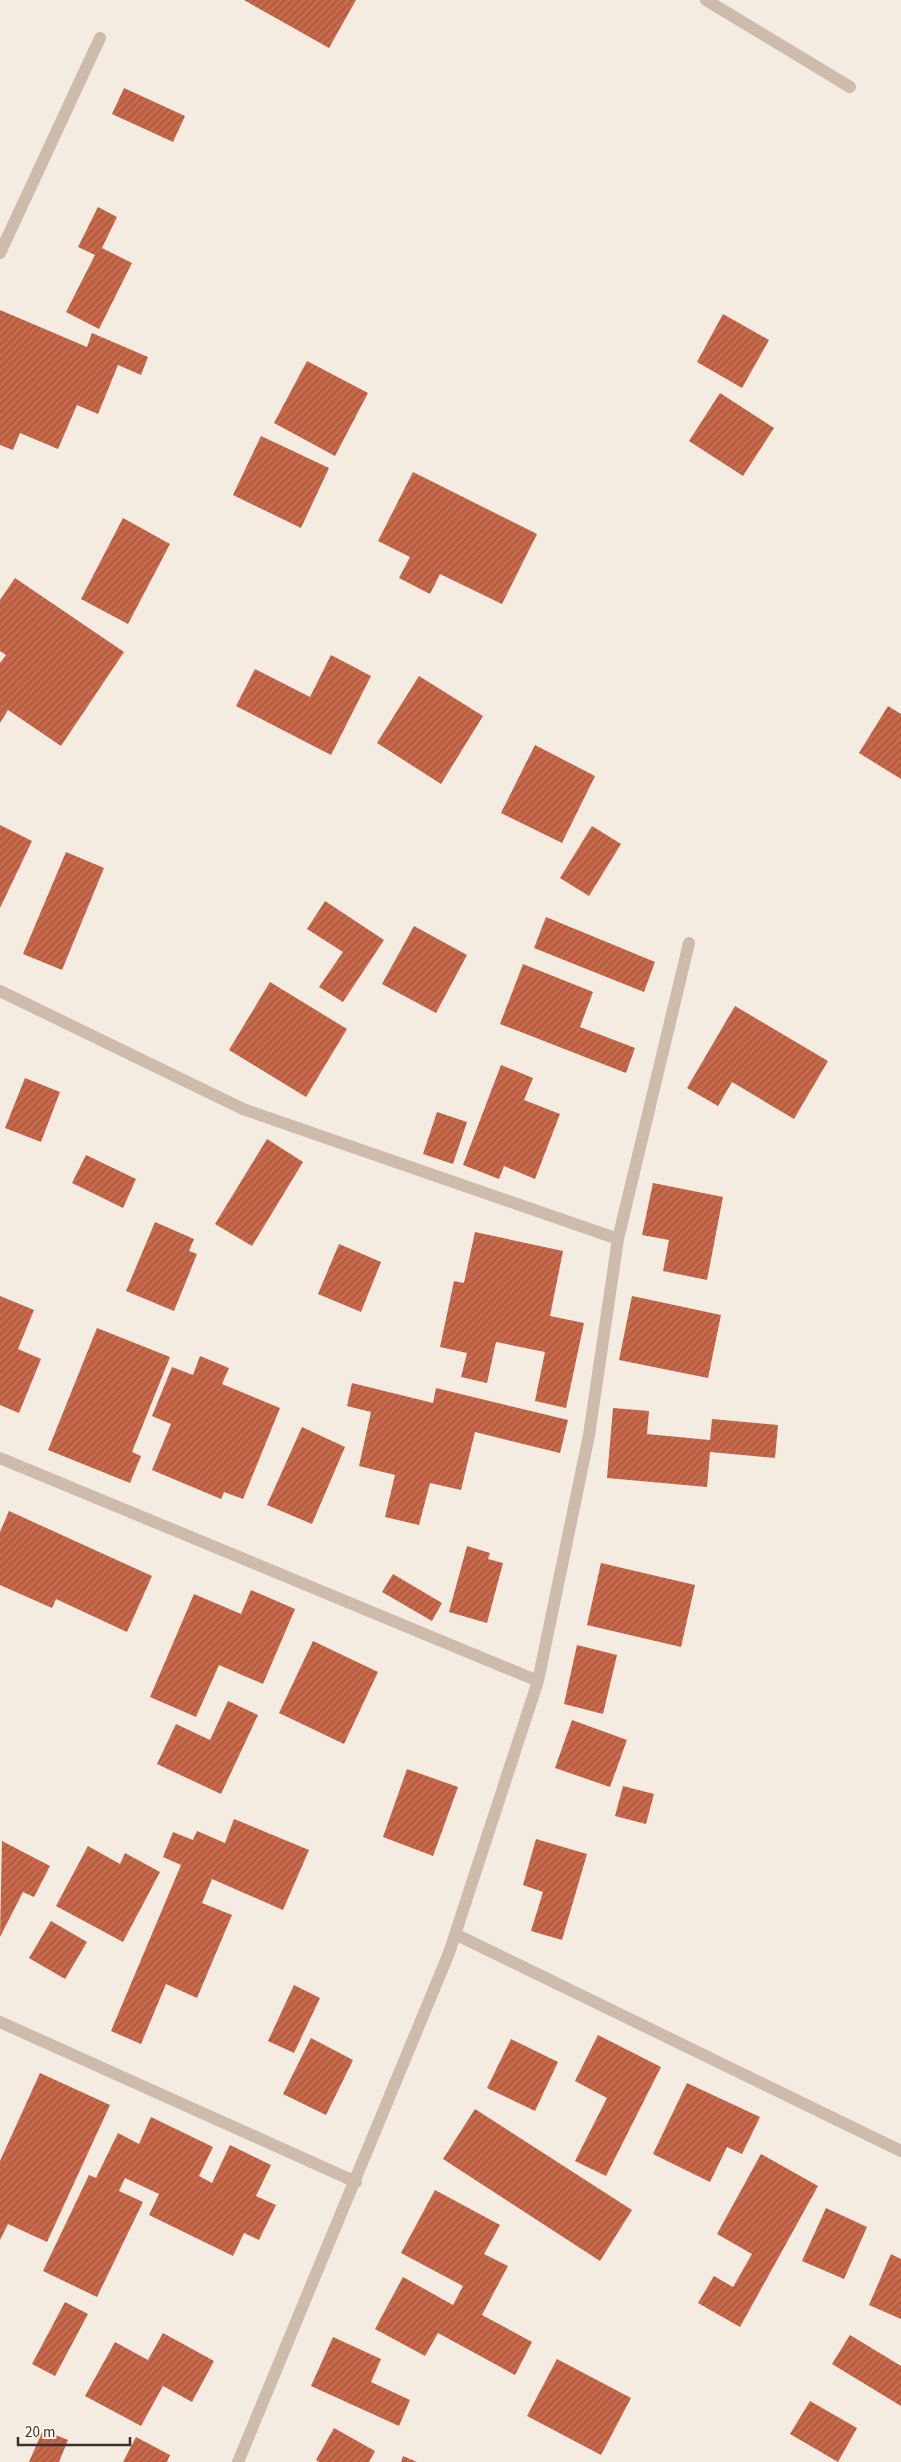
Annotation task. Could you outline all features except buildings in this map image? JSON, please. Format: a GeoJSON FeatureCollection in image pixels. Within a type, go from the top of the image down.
{"type":"FeatureCollection","features":[{"type":"Feature","properties":{"kind":"street"},"geometry":{"type":"LineString","coordinates":[[706,0],[850,87]]}},
{"type":"Feature","properties":{"kind":"street"},"geometry":{"type":"LineString","coordinates":[[0,253],[100,38]]}},
{"type":"Feature","properties":{"kind":"street"},"geometry":{"type":"LineString","coordinates":[[238,2462],[356,2182],[449,1953],[538,1681],[589,1435],[618,1239],[689,943]]}},
{"type":"Feature","properties":{"kind":"street"},"geometry":{"type":"LineString","coordinates":[[0,991],[243,1109],[618,1239]]}},
{"type":"Feature","properties":{"kind":"street"},"geometry":{"type":"LineString","coordinates":[[0,1458],[538,1681]]}},
{"type":"Feature","properties":{"kind":"street"},"geometry":{"type":"LineString","coordinates":[[454,1934],[901,2151]]}},
{"type":"Feature","properties":{"kind":"street"},"geometry":{"type":"LineString","coordinates":[[0,2022],[356,2182]]}}]}
